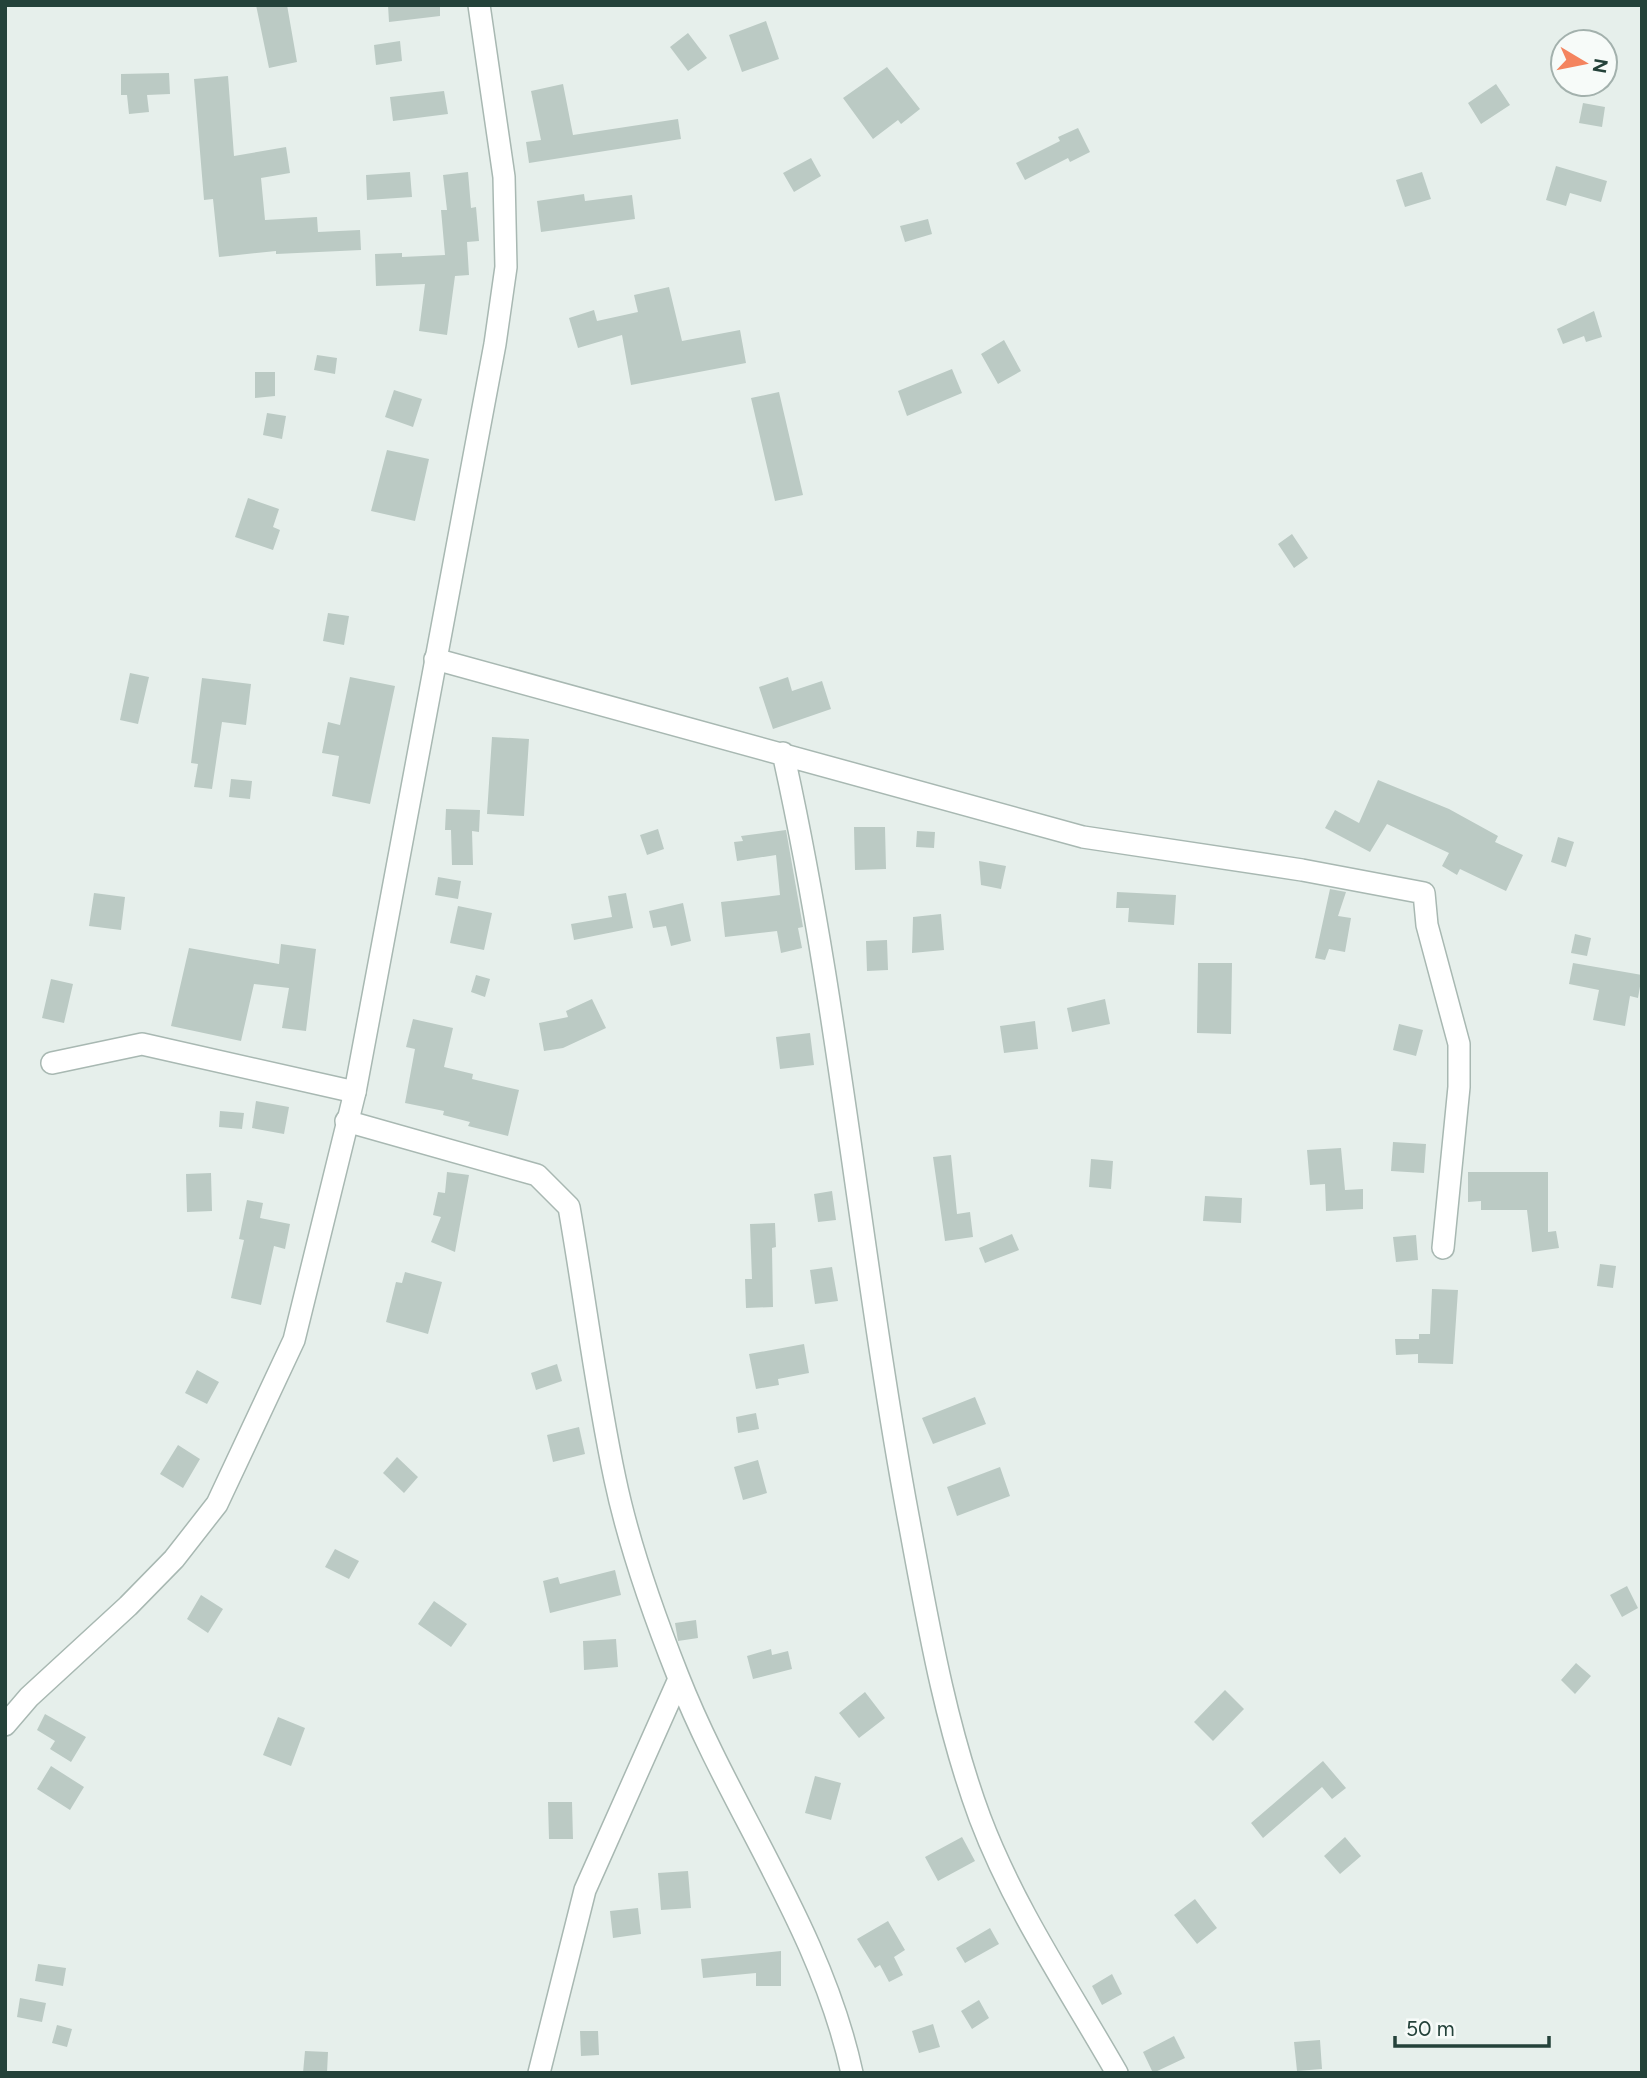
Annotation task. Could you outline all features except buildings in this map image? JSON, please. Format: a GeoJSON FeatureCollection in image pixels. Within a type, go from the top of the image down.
{"type":"FeatureCollection","features":[{"type":"Feature","properties":{"kind":"street"},"geometry":{"type":"LineString","coordinates":[[5,1725],[29,1697],[128,1606],[174,1559],[217,1504],[294,1340],[355,1092],[506,267],[504,177],[479,5]]}},
{"type":"Feature","properties":{"kind":"street"},"geometry":{"type":"LineString","coordinates":[[435,659],[1083,837],[1302,870],[1424,893],[1427,925],[1459,1044],[1459,1087],[1443,1248]]}},
{"type":"Feature","properties":{"kind":"street"},"geometry":{"type":"LineString","coordinates":[[783,753],[808,865],[894,1439],[938,1674],[980,1818],[1036,1940],[1058,1969],[1116,2073]]}},
{"type":"Feature","properties":{"kind":"street"},"geometry":{"type":"LineString","coordinates":[[52,1063],[142,1044],[355,1092]]}},
{"type":"Feature","properties":{"kind":"street"},"geometry":{"type":"LineString","coordinates":[[346,1121],[537,1175],[569,1208],[615,1480],[651,1604],[679,1679],[805,1931],[846,2043],[852,2073]]}},
{"type":"Feature","properties":{"kind":"street"},"geometry":{"type":"LineString","coordinates":[[538,2073],[585,1890],[679,1679]]}}]}
